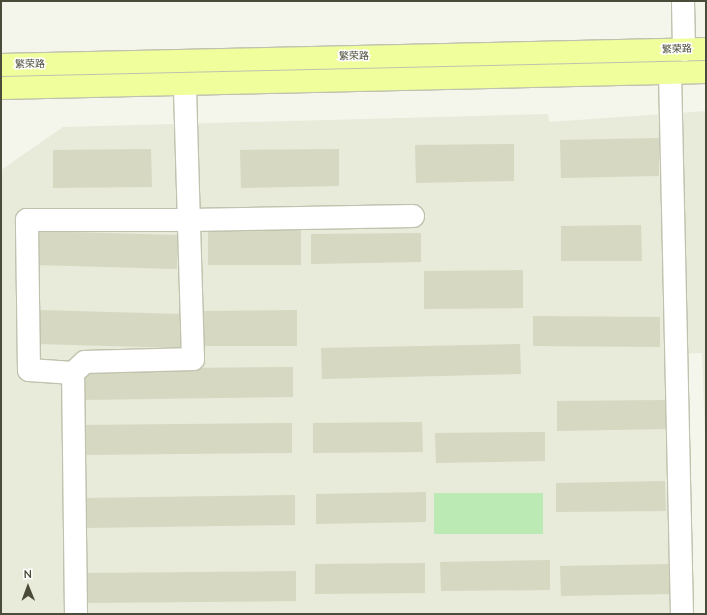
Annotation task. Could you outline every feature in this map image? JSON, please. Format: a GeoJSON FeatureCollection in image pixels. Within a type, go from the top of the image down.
{"type":"FeatureCollection","features":[{"type":"Feature","properties":{"kind":"main road","name":"繁荣路"},"geometry":{"type":"LineString","coordinates":[[1,65],[706,49]]}},
{"type":"Feature","properties":{"kind":"main road"},"geometry":{"type":"LineString","coordinates":[[1,88],[706,72]]}},
{"type":"Feature","properties":{"kind":"street"},"geometry":{"type":"LineString","coordinates":[[683,1],[684,50]]}},
{"type":"Feature","properties":{"kind":"street"},"geometry":{"type":"LineString","coordinates":[[670,73],[682,614]]}},
{"type":"Feature","properties":{"kind":"street"},"geometry":{"type":"LineString","coordinates":[[76,614],[73,374],[85,362],[193,360],[185,84]]}},
{"type":"Feature","properties":{"kind":"street"},"geometry":{"type":"LineString","coordinates":[[73,374],[29,370],[27,220],[189,220],[413,216]]}},
{"type":"Feature","properties":{"kind":"shaded area"},"geometry":{"type":"Polygon","coordinates":[[[706,111],[706,465],[702,353],[675,354],[682,614],[1,614],[1,170],[63,127],[548,114],[549,122],[706,111]]]}},
{"type":"Feature","properties":{"kind":"green space"},"geometry":{"type":"Polygon","coordinates":[[[434,493],[543,493],[543,534],[434,534],[434,493]]]}},
{"type":"Feature","properties":{"kind":"building"},"geometry":{"type":"Polygon","coordinates":[[[659,138],[659,176],[561,178],[560,140],[659,138]]]}},
{"type":"Feature","properties":{"kind":"building"},"geometry":{"type":"Polygon","coordinates":[[[514,144],[514,181],[416,183],[415,145],[514,144]]]}},
{"type":"Feature","properties":{"kind":"building"},"geometry":{"type":"Polygon","coordinates":[[[151,149],[152,187],[53,188],[53,150],[151,149]]]}},
{"type":"Feature","properties":{"kind":"building"},"geometry":{"type":"Polygon","coordinates":[[[339,149],[339,186],[241,188],[240,150],[339,149]]]}},
{"type":"Feature","properties":{"kind":"building"},"geometry":{"type":"Polygon","coordinates":[[[641,225],[642,261],[561,261],[561,226],[641,225]]]}},
{"type":"Feature","properties":{"kind":"building"},"geometry":{"type":"Polygon","coordinates":[[[208,229],[301,229],[301,265],[208,265],[208,229]]]}},
{"type":"Feature","properties":{"kind":"building"},"geometry":{"type":"Polygon","coordinates":[[[36,231],[178,235],[177,269],[35,265],[36,231]]]}},
{"type":"Feature","properties":{"kind":"building"},"geometry":{"type":"Polygon","coordinates":[[[421,233],[421,262],[311,264],[311,234],[421,233]]]}},
{"type":"Feature","properties":{"kind":"building"},"geometry":{"type":"Polygon","coordinates":[[[523,270],[523,308],[424,309],[424,271],[523,270]]]}},
{"type":"Feature","properties":{"kind":"building"},"geometry":{"type":"Polygon","coordinates":[[[39,310],[181,314],[180,348],[38,344],[39,310]]]}},
{"type":"Feature","properties":{"kind":"building"},"geometry":{"type":"Polygon","coordinates":[[[297,310],[297,346],[204,346],[203,311],[297,310]]]}},
{"type":"Feature","properties":{"kind":"building"},"geometry":{"type":"Polygon","coordinates":[[[533,316],[660,317],[660,347],[533,346],[533,316]]]}},
{"type":"Feature","properties":{"kind":"building"},"geometry":{"type":"Polygon","coordinates":[[[520,344],[521,374],[322,379],[321,348],[520,344]]]}},
{"type":"Feature","properties":{"kind":"building"},"geometry":{"type":"Polygon","coordinates":[[[293,367],[293,397],[82,400],[81,369],[293,367]]]}},
{"type":"Feature","properties":{"kind":"building"},"geometry":{"type":"Polygon","coordinates":[[[667,400],[667,429],[557,431],[557,401],[667,400]]]}},
{"type":"Feature","properties":{"kind":"building"},"geometry":{"type":"Polygon","coordinates":[[[422,422],[423,452],[313,453],[313,423],[422,422]]]}},
{"type":"Feature","properties":{"kind":"building"},"geometry":{"type":"Polygon","coordinates":[[[292,423],[292,453],[81,455],[80,425],[292,423]]]}},
{"type":"Feature","properties":{"kind":"building"},"geometry":{"type":"Polygon","coordinates":[[[545,432],[545,461],[436,463],[435,433],[545,432]]]}},
{"type":"Feature","properties":{"kind":"building"},"geometry":{"type":"Polygon","coordinates":[[[665,481],[666,511],[556,512],[556,483],[665,481]]]}},
{"type":"Feature","properties":{"kind":"building"},"geometry":{"type":"Polygon","coordinates":[[[426,492],[426,522],[316,524],[316,494],[426,492]]]}},
{"type":"Feature","properties":{"kind":"building"},"geometry":{"type":"Polygon","coordinates":[[[295,495],[295,525],[84,528],[84,498],[295,495]]]}},
{"type":"Feature","properties":{"kind":"building"},"geometry":{"type":"Polygon","coordinates":[[[550,560],[550,590],[441,591],[440,562],[550,560]]]}},
{"type":"Feature","properties":{"kind":"building"},"geometry":{"type":"Polygon","coordinates":[[[425,563],[425,593],[315,594],[315,564],[425,563]]]}},
{"type":"Feature","properties":{"kind":"building"},"geometry":{"type":"Polygon","coordinates":[[[670,564],[670,594],[561,596],[560,566],[670,564]]]}},
{"type":"Feature","properties":{"kind":"building"},"geometry":{"type":"Polygon","coordinates":[[[296,571],[296,601],[85,603],[84,573],[296,571]]]}}]}
